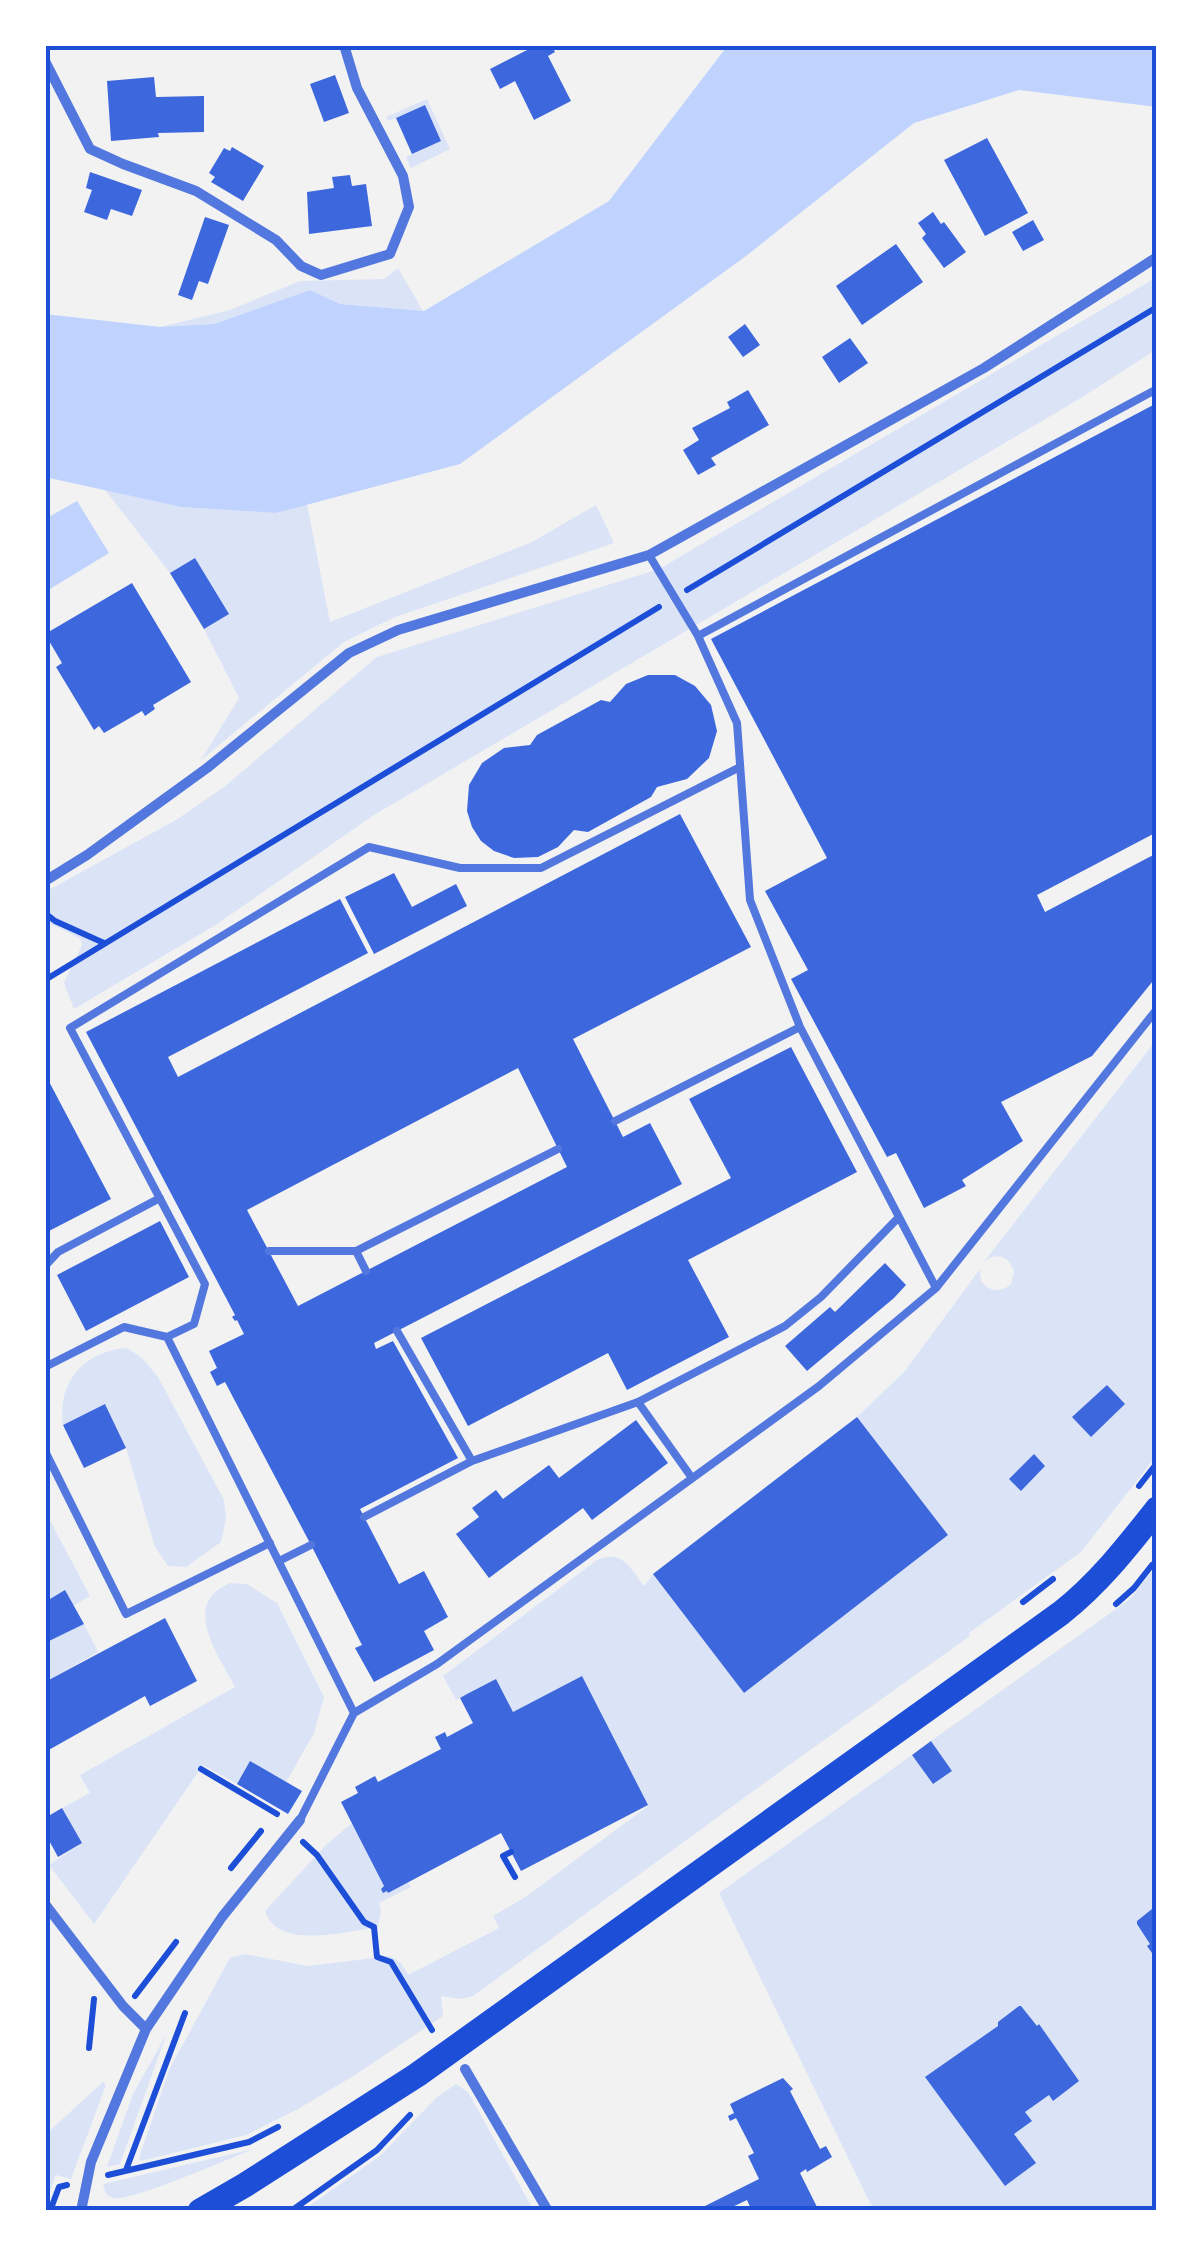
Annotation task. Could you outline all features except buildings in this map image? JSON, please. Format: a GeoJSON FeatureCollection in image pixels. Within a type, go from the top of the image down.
{"type":"FeatureCollection","features":[{"type":"Feature","properties":{"kind":"main road"},"geometry":{"type":"LineString","coordinates":[[200,2211],[417,2075],[1061,1613],[1102,1576],[1157,1509]]}},
{"type":"Feature","properties":{"kind":"street"},"geometry":{"type":"LineString","coordinates":[[45,62],[90,149],[196,191],[276,240],[302,266],[321,275],[390,254],[409,207],[403,176],[358,88],[344,45]]}},
{"type":"Feature","properties":{"kind":"street"},"geometry":{"type":"LineString","coordinates":[[45,881],[88,855],[207,768],[349,653],[398,630],[650,555],[984,368],[1157,257]]}},
{"type":"Feature","properties":{"kind":"street"},"geometry":{"type":"LineString","coordinates":[[81,2211],[99,2140],[146,2030],[222,1918],[300,1820]]}},
{"type":"Feature","properties":{"kind":"street"},"geometry":{"type":"LineString","coordinates":[[45,1904],[122,2006],[146,2030]]}},
{"type":"Feature","properties":{"kind":"street"},"geometry":{"type":"LineString","coordinates":[[464,2069],[548,2211]]}},
{"type":"Feature","properties":{"kind":"lane"},"geometry":{"type":"LineString","coordinates":[[698,636],[1157,389]]}},
{"type":"Feature","properties":{"kind":"lane"},"geometry":{"type":"LineString","coordinates":[[650,555],[698,636],[737,722],[750,900],[800,1027],[936,1288]]}},
{"type":"Feature","properties":{"kind":"lane"},"geometry":{"type":"LineString","coordinates":[[45,1367],[124,1327],[167,1337],[194,1324],[205,1284],[70,1028],[368,847],[460,868],[541,868],[740,767]]}},
{"type":"Feature","properties":{"kind":"lane"},"geometry":{"type":"LineString","coordinates":[[300,1820],[354,1712],[437,1664],[820,1386],[936,1288],[1157,1008]]}},
{"type":"Feature","properties":{"kind":"lane"},"geometry":{"type":"LineString","coordinates":[[615,1121],[800,1027]]}},
{"type":"Feature","properties":{"kind":"lane"},"geometry":{"type":"LineString","coordinates":[[269,1251],[356,1252],[558,1150]]}},
{"type":"Feature","properties":{"kind":"lane"},"geometry":{"type":"LineString","coordinates":[[45,1266],[58,1252],[160,1198]]}},
{"type":"Feature","properties":{"kind":"lane"},"geometry":{"type":"LineString","coordinates":[[364,1516],[472,1461],[638,1402],[785,1326],[821,1297],[899,1217]]}},
{"type":"Feature","properties":{"kind":"lane"},"geometry":{"type":"LineString","coordinates":[[356,1252],[366,1271]]}},
{"type":"Feature","properties":{"kind":"lane"},"geometry":{"type":"LineString","coordinates":[[205,1284],[215,1278]]}},
{"type":"Feature","properties":{"kind":"lane"},"geometry":{"type":"LineString","coordinates":[[397,1331],[472,1461]]}},
{"type":"Feature","properties":{"kind":"lane"},"geometry":{"type":"LineString","coordinates":[[167,1337],[354,1712]]}},
{"type":"Feature","properties":{"kind":"lane"},"geometry":{"type":"LineString","coordinates":[[638,1402],[692,1478]]}},
{"type":"Feature","properties":{"kind":"lane"},"geometry":{"type":"LineString","coordinates":[[45,1450],[126,1614],[270,1543]]}},
{"type":"Feature","properties":{"kind":"lane"},"geometry":{"type":"LineString","coordinates":[[279,1561],[310,1545]]}},
{"type":"Feature","properties":{"kind":"path"},"geometry":{"type":"LineString","coordinates":[[45,980],[1157,307]]}},
{"type":"Feature","properties":{"kind":"path"},"geometry":{"type":"LineString","coordinates":[[45,913],[105,944]]}},
{"type":"Feature","properties":{"kind":"path"},"geometry":{"type":"LineString","coordinates":[[1133,1494],[1157,1463]]}},
{"type":"Feature","properties":{"kind":"path"},"geometry":{"type":"LineString","coordinates":[[1023,1602],[1054,1579]]}},
{"type":"Feature","properties":{"kind":"path"},"geometry":{"type":"LineString","coordinates":[[201,1769],[276,1814]]}},
{"type":"Feature","properties":{"kind":"path"},"geometry":{"type":"LineString","coordinates":[[291,1831],[317,1855],[364,1922],[374,1928],[376,1957],[391,1962],[433,2032]]}},
{"type":"Feature","properties":{"kind":"path"},"geometry":{"type":"LineString","coordinates":[[510,1852],[503,1856],[515,1877]]}},
{"type":"Feature","properties":{"kind":"path"},"geometry":{"type":"LineString","coordinates":[[126,2171],[189,2002]]}},
{"type":"Feature","properties":{"kind":"path"},"geometry":{"type":"LineString","coordinates":[[421,2040],[447,2022]]}},
{"type":"Feature","properties":{"kind":"path"},"geometry":{"type":"LineString","coordinates":[[50,2211],[59,2186],[249,2142],[284,2125]]}},
{"type":"Feature","properties":{"kind":"shaded area"},"geometry":{"type":"Polygon","coordinates":[[[427,99],[450,149],[411,168],[406,157],[441,141],[425,106],[388,121],[386,117],[427,99]]]}},
{"type":"Feature","properties":{"kind":"shaded area"},"geometry":{"type":"Polygon","coordinates":[[[398,268],[423,311],[340,304],[310,290],[214,324],[160,327],[230,310],[300,281],[384,279],[398,268]]]}},
{"type":"Feature","properties":{"kind":"shaded area"},"geometry":{"type":"Polygon","coordinates":[[[1157,277],[1157,349],[1081,398],[374,815],[217,924],[74,1009],[64,983],[82,945],[81,939],[45,921],[45,892],[176,820],[224,787],[377,657],[659,569],[1157,277]]]}},
{"type":"Feature","properties":{"kind":"shaded area"},"geometry":{"type":"Polygon","coordinates":[[[105,490],[181,507],[276,513],[307,504],[330,622],[532,542],[596,505],[614,543],[395,617],[344,642],[201,760],[239,698],[170,573],[105,490]]]}},
{"type":"Feature","properties":{"kind":"shaded area"},"geometry":{"type":"Polygon","coordinates":[[[1157,1039],[1157,1455],[1081,1552],[473,1996],[441,1996],[443,2016],[355,2075],[246,2135],[141,2161],[169,2070],[230,1958],[245,1954],[308,1966],[390,1956],[401,1963],[408,1975],[499,1928],[493,1916],[527,1896],[648,1806],[582,1676],[513,1712],[496,1679],[456,1700],[443,1676],[597,1560],[613,1557],[625,1562],[644,1586],[653,1574],[744,1692],[948,1535],[857,1417],[905,1371],[980,1269],[981,1281],[991,1289],[1011,1284],[1014,1272],[1006,1259],[997,1256],[983,1263],[1157,1039]]]}},
{"type":"Feature","properties":{"kind":"shaded area"},"geometry":{"type":"Polygon","coordinates":[[[127,1348],[158,1377],[224,1500],[226,1519],[221,1542],[186,1567],[168,1566],[155,1547],[126,1448],[106,1405],[63,1425],[64,1395],[77,1371],[98,1355],[127,1348]]]}},
{"type":"Feature","properties":{"kind":"shaded area"},"geometry":{"type":"Polygon","coordinates":[[[45,1511],[90,1596],[73,1606],[65,1591],[50,1599],[45,1590],[45,1511]]]}},
{"type":"Feature","properties":{"kind":"shaded area"},"geometry":{"type":"Polygon","coordinates":[[[1157,1565],[1157,2211],[874,2211],[719,1893],[912,1755],[933,1784],[951,1772],[931,1741],[1130,1599],[1157,1565]]]}},
{"type":"Feature","properties":{"kind":"shaded area"},"geometry":{"type":"Polygon","coordinates":[[[230,1583],[247,1584],[277,1603],[324,1697],[314,1733],[286,1782],[250,1762],[237,1784],[203,1765],[94,1924],[49,1865],[82,1843],[62,1808],[90,1793],[80,1775],[235,1687],[210,1639],[205,1613],[216,1591],[230,1583]]]}},
{"type":"Feature","properties":{"kind":"shaded area"},"geometry":{"type":"Polygon","coordinates":[[[84,1624],[98,1652],[45,1682],[45,1643],[84,1624]]]}},
{"type":"Feature","properties":{"kind":"shaded area"},"geometry":{"type":"Polygon","coordinates":[[[352,1823],[384,1886],[383,1892],[408,1882],[411,1887],[379,1903],[378,1927],[298,1935],[272,1923],[265,1911],[327,1844],[352,1823]]]}},
{"type":"Feature","properties":{"kind":"shaded area"},"geometry":{"type":"Polygon","coordinates":[[[167,2033],[120,2164],[107,2167],[133,2094],[167,2033]]]}},
{"type":"Feature","properties":{"kind":"shaded area"},"geometry":{"type":"Polygon","coordinates":[[[103,2082],[106,2085],[71,2179],[56,2175],[45,2205],[45,2135],[103,2082]]]}},
{"type":"Feature","properties":{"kind":"shaded area"},"geometry":{"type":"Polygon","coordinates":[[[456,2084],[468,2092],[534,2211],[302,2211],[381,2155],[436,2098],[456,2084]]]}},
{"type":"Feature","properties":{"kind":"shaded area"},"geometry":{"type":"Polygon","coordinates":[[[253,2149],[159,2187],[123,2197],[106,2194],[103,2184],[253,2149]]]}},
{"type":"Feature","properties":{"kind":"water"},"geometry":{"type":"Polygon","coordinates":[[[728,45],[1157,45],[1157,107],[1019,90],[914,123],[746,256],[460,464],[276,513],[181,507],[45,477],[45,314],[160,327],[214,324],[310,290],[340,304],[424,311],[609,201],[728,45]]]}},
{"type":"Feature","properties":{"kind":"water"},"geometry":{"type":"Polygon","coordinates":[[[77,501],[109,553],[45,592],[45,519],[77,501]]]}}]}
